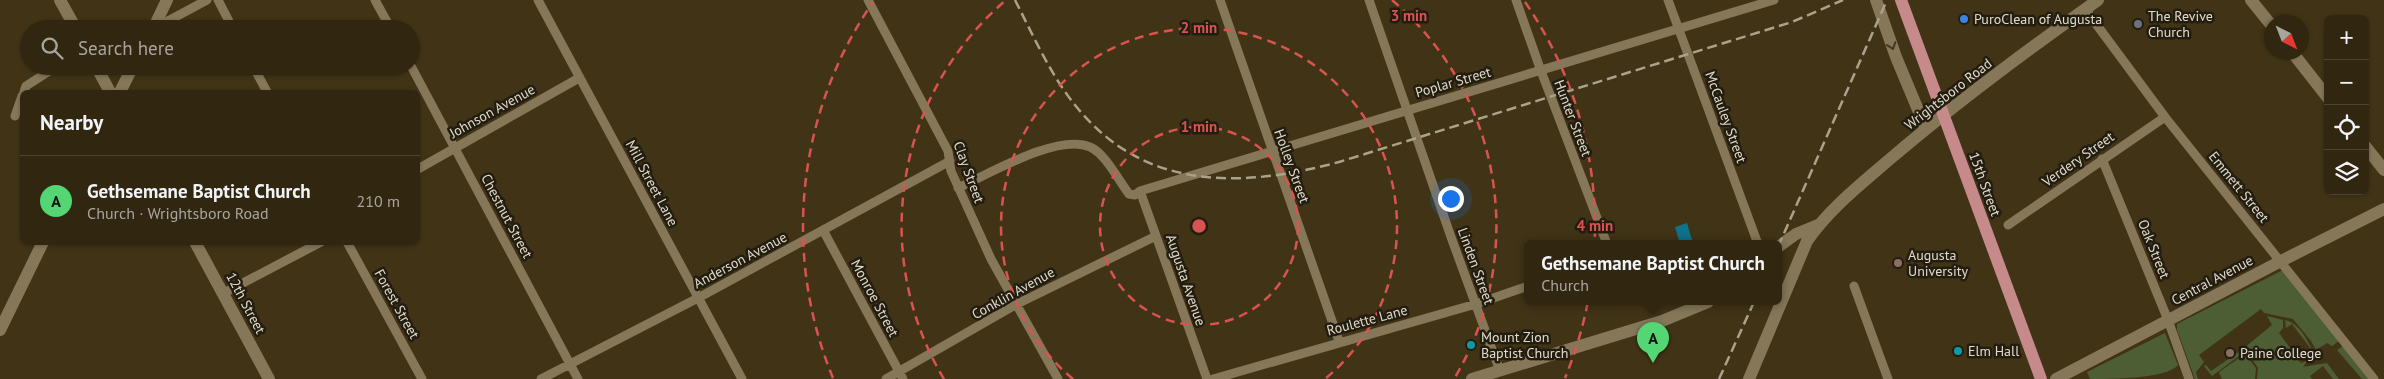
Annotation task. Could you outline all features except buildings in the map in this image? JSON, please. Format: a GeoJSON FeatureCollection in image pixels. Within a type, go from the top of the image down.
{"type":"FeatureCollection","features":[{"type":"Feature","properties":{"kind":"main road"},"geometry":{"type":"LineString","coordinates":[[60,0],[71,20]]}},
{"type":"Feature","properties":{"kind":"main road"},"geometry":{"type":"LineString","coordinates":[[157,20],[167,0]]}},
{"type":"Feature","properties":{"kind":"main road"},"geometry":{"type":"LineString","coordinates":[[1876,0],[1896,57],[1926,129]]}},
{"type":"Feature","properties":{"kind":"main road","name":"15th Street"},"geometry":{"type":"LineString","coordinates":[[1901,0],[2041,379]]}},
{"type":"Feature","properties":{"kind":"main road","name":"Wrightsboro Road"},"geometry":{"type":"LineString","coordinates":[[1782,244],[1796,234],[1821,222],[1850,194],[1926,129],[2098,0]]}},
{"type":"Feature","properties":{"kind":"main road"},"geometry":{"type":"LineString","coordinates":[[2251,0],[2264,16]]}},
{"type":"Feature","properties":{"kind":"main road"},"geometry":{"type":"LineString","coordinates":[[2298,60],[2324,93]]}},
{"type":"Feature","properties":{"kind":"main road"},"geometry":{"type":"LineString","coordinates":[[101,75],[109,90]]}},
{"type":"Feature","properties":{"kind":"main road"},"geometry":{"type":"LineString","coordinates":[[121,90],[128,75]]}},
{"type":"Feature","properties":{"kind":"main road"},"geometry":{"type":"LineString","coordinates":[[2368,150],[2384,170]]}},
{"type":"Feature","properties":{"kind":"main road","name":"Central Avenue"},"geometry":{"type":"LineString","coordinates":[[2056,379],[2280,260],[2384,209]]}},
{"type":"Feature","properties":{"kind":"main road"},"geometry":{"type":"LineString","coordinates":[[1782,300],[1807,241],[1821,222]]}},
{"type":"Feature","properties":{"kind":"main road"},"geometry":{"type":"LineString","coordinates":[[1,325],[41,245]]}},
{"type":"Feature","properties":{"kind":"main road","name":"12th Street"},"geometry":{"type":"LineString","coordinates":[[197,245],[224,293],[267,379]]}},
{"type":"Feature","properties":{"kind":"main road"},"geometry":{"type":"LineString","coordinates":[[1472,379],[1679,315],[1701,305]]}},
{"type":"Feature","properties":{"kind":"main road"},"geometry":{"type":"LineString","coordinates":[[1749,379],[1780,305]]}},
{"type":"Feature","properties":{"kind":"street"},"geometry":{"type":"LineString","coordinates":[[170,20],[207,0]]}},
{"type":"Feature","properties":{"kind":"street"},"geometry":{"type":"LineString","coordinates":[[218,0],[228,20]]}},
{"type":"Feature","properties":{"kind":"street"},"geometry":{"type":"LineString","coordinates":[[375,0],[386,20]]}},
{"type":"Feature","properties":{"kind":"street","name":"Mill Street Lane"},"geometry":{"type":"LineString","coordinates":[[538,0],[742,379]]}},
{"type":"Feature","properties":{"kind":"street","name":"Clay Street"},"geometry":{"type":"LineString","coordinates":[[868,0],[948,151],[958,188],[991,259],[1058,379]]}},
{"type":"Feature","properties":{"kind":"street","name":"Holley Street"},"geometry":{"type":"LineString","coordinates":[[1220,0],[1339,341]]}},
{"type":"Feature","properties":{"kind":"street","name":"Linden Street"},"geometry":{"type":"LineString","coordinates":[[1369,0],[1406,110],[1500,370]]}},
{"type":"Feature","properties":{"kind":"street","name":"Hunter Street"},"geometry":{"type":"LineString","coordinates":[[1516,0],[1605,240]]}},
{"type":"Feature","properties":{"kind":"street","name":"McCauley Street"},"geometry":{"type":"LineString","coordinates":[[1668,0],[1757,240]]}},
{"type":"Feature","properties":{"kind":"street","name":"Poplar Street"},"geometry":{"type":"LineString","coordinates":[[1140,191],[1774,0]]}},
{"type":"Feature","properties":{"kind":"street","name":"Emmett Street"},"geometry":{"type":"LineString","coordinates":[[2085,9],[2165,117],[2374,379]]}},
{"type":"Feature","properties":{"kind":"street"},"geometry":{"type":"LineString","coordinates":[[24,90],[26,86],[43,75]]}},
{"type":"Feature","properties":{"kind":"street"},"geometry":{"type":"LineString","coordinates":[[258,75],[266,90]]}},
{"type":"Feature","properties":{"kind":"street","name":"Chestnut Street"},"geometry":{"type":"LineString","coordinates":[[416,75],[578,379]]}},
{"type":"Feature","properties":{"kind":"street","name":"Johnson Avenue"},"geometry":{"type":"LineString","coordinates":[[420,168],[515,116],[579,78]]}},
{"type":"Feature","properties":{"kind":"street"},"geometry":{"type":"LineString","coordinates":[[15,116],[20,102]]}},
{"type":"Feature","properties":{"kind":"street","name":"Verdery Street"},"geometry":{"type":"LineString","coordinates":[[2008,225],[2165,117]]}},
{"type":"Feature","properties":{"kind":"street"},"geometry":{"type":"LineString","coordinates":[[958,188],[1045,148],[1076,144],[1092,147],[1109,166],[1129,194],[1136,195],[1140,191]]}},
{"type":"Feature","properties":{"kind":"street","name":"Oak Street"},"geometry":{"type":"LineString","coordinates":[[2102,159],[2168,320],[2188,379]]}},
{"type":"Feature","properties":{"kind":"street","name":"Anderson Avenue"},"geometry":{"type":"LineString","coordinates":[[541,379],[698,298],[950,161]]}},
{"type":"Feature","properties":{"kind":"street","name":"Augusta Avenue"},"geometry":{"type":"LineString","coordinates":[[1140,191],[1207,379]]}},
{"type":"Feature","properties":{"kind":"street","name":"Monroe Street"},"geometry":{"type":"LineString","coordinates":[[823,230],[901,376]]}},
{"type":"Feature","properties":{"kind":"street","name":"Conklin Avenue"},"geometry":{"type":"LineString","coordinates":[[886,379],[901,376],[1017,304],[1156,236]]}},
{"type":"Feature","properties":{"kind":"street"},"geometry":{"type":"LineString","coordinates":[[224,293],[315,245]]}},
{"type":"Feature","properties":{"kind":"street","name":"Forest Street"},"geometry":{"type":"LineString","coordinates":[[350,245],[422,379]]}},
{"type":"Feature","properties":{"kind":"street"},"geometry":{"type":"LineString","coordinates":[[1854,286],[1888,379]]}},
{"type":"Feature","properties":{"kind":"street","name":"Roulette Lane"},"geometry":{"type":"LineString","coordinates":[[1213,379],[1339,341],[1476,304],[1524,287]]}},
{"type":"Feature","properties":{"kind":"green space"},"geometry":{"type":"Polygon","coordinates":[[[2283,270],[2339,341],[2332,346],[2327,343],[2316,350],[2293,319],[2264,313],[2261,309],[2199,355],[2204,362],[2196,372],[2198,379],[2195,379],[2177,330],[2177,324],[2283,270]]]}},
{"type":"Feature","properties":{"kind":"green space"},"geometry":{"type":"Polygon","coordinates":[[[2267,316],[2283,320],[2283,328],[2279,333],[2301,363],[2308,360],[2303,367],[2327,363],[2339,379],[2333,379],[2323,366],[2310,376],[2312,379],[2257,379],[2258,368],[2244,348],[2272,325],[2267,316]]]}},
{"type":"Feature","properties":{"kind":"green space"},"geometry":{"type":"Polygon","coordinates":[[[2285,320],[2291,322],[2300,329],[2314,353],[2292,324],[2286,328],[2285,320]]]}},
{"type":"Feature","properties":{"kind":"green space"},"geometry":{"type":"Polygon","coordinates":[[[2165,333],[2178,365],[2172,370],[2151,376],[2090,379],[2087,372],[2165,333]]]}},
{"type":"Feature","properties":{"kind":"green space"},"geometry":{"type":"Polygon","coordinates":[[[2343,346],[2370,379],[2362,379],[2337,350],[2343,346]]]}},
{"type":"Feature","properties":{"kind":"green space"},"geometry":{"type":"Polygon","coordinates":[[[2240,351],[2243,353],[2212,376],[2204,366],[2206,365],[2211,371],[2240,351]]]}},
{"type":"Feature","properties":{"kind":"green space"},"geometry":{"type":"Polygon","coordinates":[[[2245,354],[2256,368],[2255,379],[2222,379],[2219,372],[2245,354]]]}},
{"type":"Feature","properties":{"kind":"water"},"geometry":{"type":"Polygon","coordinates":[[[1687,223],[1692,240],[1679,240],[1675,227],[1687,223]]]}},
{"type":"Feature","properties":{"kind":"railway"},"geometry":{"type":"LineString","coordinates":[[1015,0],[1042,54],[1066,93],[1102,133],[1132,154],[1163,168],[1196,176],[1231,178],[1303,171],[1339,162],[1792,22],[1843,0]]}},
{"type":"Feature","properties":{"kind":"railway"},"geometry":{"type":"LineString","coordinates":[[1781,240],[1887,0]]}},
{"type":"Feature","properties":{"kind":"railway"},"geometry":{"type":"LineString","coordinates":[[1719,379],[1753,305]]}},
{"type":"Feature","properties":{"kind":"place","name":"PuroClean of Augusta"},"geometry":{"type":"Point","coordinates":[1964,19]}},
{"type":"Feature","properties":{"kind":"place","name":"The Revive Church"},"geometry":{"type":"Point","coordinates":[2138,24]}},
{"type":"Feature","properties":{"kind":"place","name":"Augusta University"},"geometry":{"type":"Point","coordinates":[1898,263]}},
{"type":"Feature","properties":{"kind":"place","name":"Mount Zion Baptist Church"},"geometry":{"type":"Point","coordinates":[1471,345]}},
{"type":"Feature","properties":{"kind":"place","name":"Elm Hall"},"geometry":{"type":"Point","coordinates":[1958,351]}},
{"type":"Feature","properties":{"kind":"place","name":"Paine College"},"geometry":{"type":"Point","coordinates":[2230,353]}},
{"type":"Feature","properties":{"kind":"place","name":"Gethsemane Baptist Church"},"geometry":{"type":"Point","coordinates":[1653,363]}}]}
